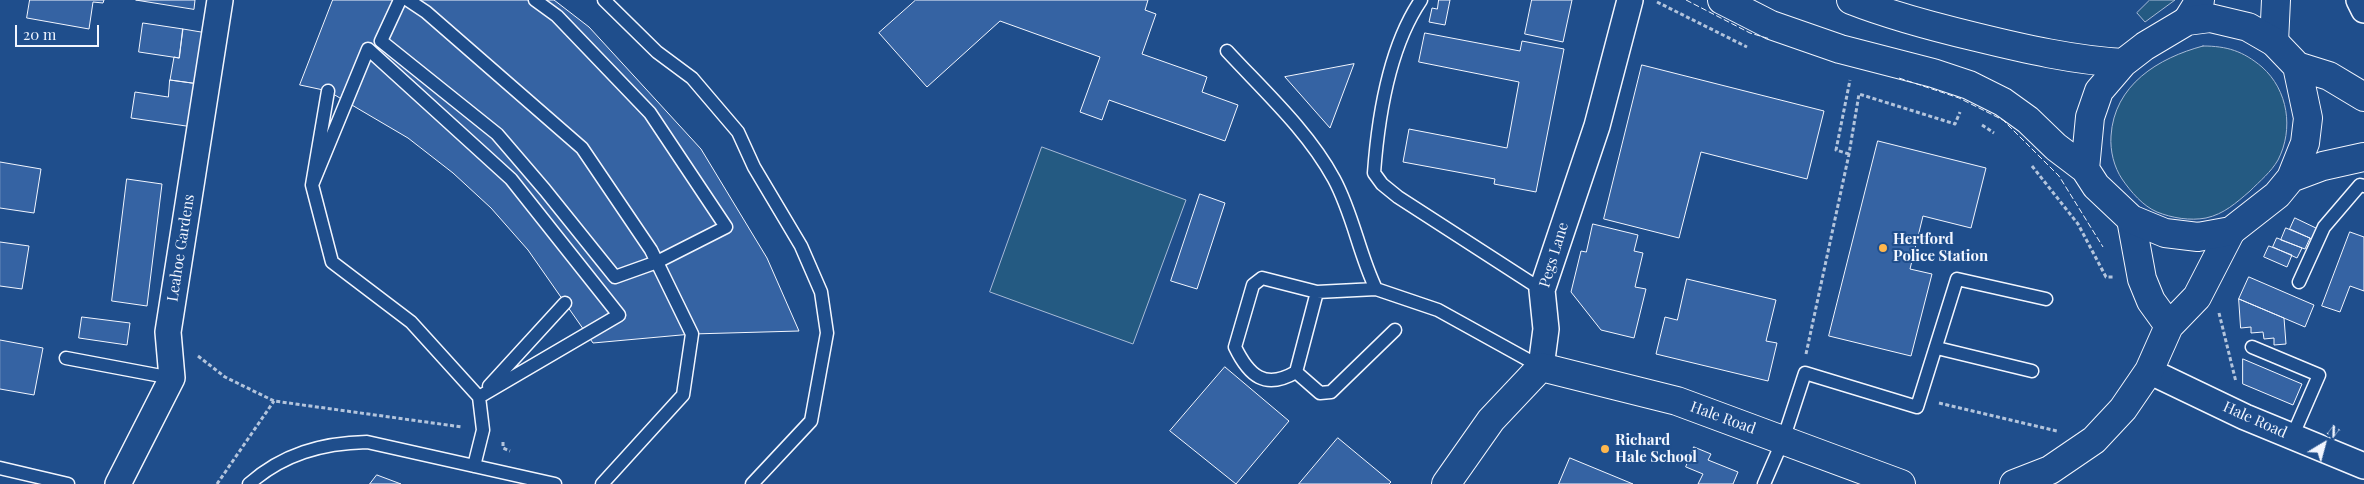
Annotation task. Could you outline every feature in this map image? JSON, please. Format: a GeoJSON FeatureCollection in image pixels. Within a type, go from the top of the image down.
{"type":"FeatureCollection","features":[{"type":"Feature","properties":{"kind":"main road"},"geometry":{"type":"LineString","coordinates":[[1722,0],[1772,25],[1840,49],[1934,73],[1969,85],[2003,102],[2022,115],[2056,147],[2085,169],[2096,186],[2131,219],[2165,233],[2198,237],[2231,231]]}},
{"type":"Feature","properties":{"kind":"main road"},"geometry":{"type":"LineString","coordinates":[[1851,0],[1890,15],[2022,48],[2084,61],[2124,63]]}},
{"type":"Feature","properties":{"kind":"main road"},"geometry":{"type":"LineString","coordinates":[[2274,42],[2276,0]]}},
{"type":"Feature","properties":{"kind":"main road"},"geometry":{"type":"LineString","coordinates":[[2085,169],[2090,117],[2099,91],[2124,63],[2194,10],[2210,18],[2248,27],[2274,42],[2298,66],[2329,76],[2364,97]]}},
{"type":"Feature","properties":{"kind":"main road"},"geometry":{"type":"LineString","coordinates":[[2014,484],[2050,470],[2094,440],[2123,409],[2149,370],[2169,326],[2197,297],[2231,231],[2277,195],[2291,178],[2305,143],[2308,118],[2298,66]]}},
{"type":"Feature","properties":{"kind":"main road"},"geometry":{"type":"LineString","coordinates":[[2291,178],[2323,166],[2364,156]]}},
{"type":"Feature","properties":{"kind":"main road"},"geometry":{"type":"LineString","coordinates":[[2131,219],[2142,279],[2151,302],[2169,326]]}},
{"type":"Feature","properties":{"kind":"main road"},"geometry":{"type":"LineString","coordinates":[[1446,484],[1490,420],[1541,367]]}},
{"type":"Feature","properties":{"kind":"main road","name":"Hale Road"},"geometry":{"type":"LineString","coordinates":[[1541,367],[1677,402],[1901,484]]}},
{"type":"Feature","properties":{"kind":"street","name":"Leahoe Gardens"},"geometry":{"type":"LineString","coordinates":[[172,378],[168,332],[220,0]]}},
{"type":"Feature","properties":{"kind":"street","name":"Pegs Lane"},"geometry":{"type":"LineString","coordinates":[[1541,367],[1546,329],[1542,290],[1597,126],[1630,0]]}},
{"type":"Feature","properties":{"kind":"street"},"geometry":{"type":"LineString","coordinates":[[2359,0],[2364,10]]}},
{"type":"Feature","properties":{"kind":"street","name":"Hale Road"},"geometry":{"type":"LineString","coordinates":[[2149,370],[2245,417],[2364,466]]}},
{"type":"Feature","properties":{"kind":"street"},"geometry":{"type":"LineString","coordinates":[[118,484],[172,378]]}},
{"type":"Feature","properties":{"kind":"lane"},"geometry":{"type":"LineString","coordinates":[[400,0],[381,41],[498,134],[616,278],[657,262],[726,226],[650,113],[557,16],[535,0]]}},
{"type":"Feature","properties":{"kind":"lane"},"geometry":{"type":"LineString","coordinates":[[408,0],[426,12],[582,148],[651,250],[692,334],[683,395],[602,484]]}},
{"type":"Feature","properties":{"kind":"lane"},"geometry":{"type":"LineString","coordinates":[[604,0],[657,52],[692,78],[738,132],[754,167],[801,246],[821,292],[827,333],[811,421],[752,484]]}},
{"type":"Feature","properties":{"kind":"lane"},"geometry":{"type":"LineString","coordinates":[[1421,0],[1401,34],[1377,127],[1374,173],[1382,184],[1398,197],[1542,290]]}},
{"type":"Feature","properties":{"kind":"lane"},"geometry":{"type":"LineString","coordinates":[[312,185],[368,49],[511,179],[619,315],[479,397]]}},
{"type":"Feature","properties":{"kind":"lane"},"geometry":{"type":"LineString","coordinates":[[1227,51],[1309,142],[1334,179],[1353,224],[1366,268],[1376,289]]}},
{"type":"Feature","properties":{"kind":"lane"},"geometry":{"type":"LineString","coordinates":[[328,92],[312,185],[332,262],[411,322],[479,397],[483,430],[474,466]]}},
{"type":"Feature","properties":{"kind":"lane"},"geometry":{"type":"LineString","coordinates":[[2299,282],[2324,227],[2360,185],[2364,186]]}},
{"type":"Feature","properties":{"kind":"lane"},"geometry":{"type":"LineString","coordinates":[[1317,292],[1296,372],[1281,381],[1260,378],[1244,366],[1235,347],[1253,285],[1262,278],[1317,292],[1376,289],[1438,310],[1541,367]]}},
{"type":"Feature","properties":{"kind":"lane"},"geometry":{"type":"LineString","coordinates":[[1764,484],[1783,440],[1805,373],[1917,407],[1957,279],[2046,299]]}},
{"type":"Feature","properties":{"kind":"lane"},"geometry":{"type":"LineString","coordinates":[[479,397],[565,303]]}},
{"type":"Feature","properties":{"kind":"lane"},"geometry":{"type":"LineString","coordinates":[[1296,372],[1320,393],[1331,392],[1395,330]]}},
{"type":"Feature","properties":{"kind":"lane"},"geometry":{"type":"LineString","coordinates":[[2252,347],[2319,375],[2292,437]]}},
{"type":"Feature","properties":{"kind":"lane"},"geometry":{"type":"LineString","coordinates":[[1937,348],[2032,371]]}},
{"type":"Feature","properties":{"kind":"lane"},"geometry":{"type":"LineString","coordinates":[[66,358],[172,378]]}},
{"type":"Feature","properties":{"kind":"lane"},"geometry":{"type":"LineString","coordinates":[[249,484],[279,462],[308,449],[339,443],[367,442],[554,484]]}},
{"type":"Feature","properties":{"kind":"lane"},"geometry":{"type":"LineString","coordinates":[[0,468],[68,484]]}},
{"type":"Feature","properties":{"kind":"path"},"geometry":{"type":"LineString","coordinates":[[1653,0],[1696,23]]}},
{"type":"Feature","properties":{"kind":"path"},"geometry":{"type":"LineString","coordinates":[[1849,154],[1836,150],[1850,78]]}},
{"type":"Feature","properties":{"kind":"path"},"geometry":{"type":"LineString","coordinates":[[1805,356],[1849,154],[1859,94],[1954,124],[1960,111]]}},
{"type":"Feature","properties":{"kind":"path"},"geometry":{"type":"LineString","coordinates":[[168,332],[225,377],[274,401],[502,434],[503,448],[531,459],[524,477]]}},
{"type":"Feature","properties":{"kind":"path"},"geometry":{"type":"LineString","coordinates":[[1919,398],[2094,440]]}},
{"type":"Feature","properties":{"kind":"path"},"geometry":{"type":"LineString","coordinates":[[217,484],[274,401]]}},
{"type":"Feature","properties":{"kind":"shaded area"},"geometry":{"type":"Polygon","coordinates":[[[2150,0],[2175,0],[2145,22],[2137,13],[2150,0]]]}},
{"type":"Feature","properties":{"kind":"shaded area"},"geometry":{"type":"Polygon","coordinates":[[[2203,46],[2227,48],[2241,53],[2262,67],[2271,76],[2283,98],[2286,110],[2286,136],[2278,160],[2269,172],[2235,204],[2218,214],[2206,218],[2181,218],[2163,214],[2152,209],[2133,194],[2122,179],[2115,164],[2111,136],[2114,118],[2120,102],[2141,76],[2170,58],[2203,46]]]}},
{"type":"Feature","properties":{"kind":"shaded area"},"geometry":{"type":"Polygon","coordinates":[[[1042,147],[1186,200],[1133,344],[990,292],[1042,147]]]}},
{"type":"Feature","properties":{"kind":"building"},"geometry":{"type":"Polygon","coordinates":[[[30,0],[104,0],[103,3],[93,2],[89,29],[27,18],[30,0]]]}},
{"type":"Feature","properties":{"kind":"building"},"geometry":{"type":"Polygon","coordinates":[[[136,0],[195,0],[194,9],[136,0]]]}},
{"type":"Feature","properties":{"kind":"building"},"geometry":{"type":"Polygon","coordinates":[[[333,0],[554,0],[589,27],[701,149],[767,258],[799,331],[692,334],[593,343],[528,250],[491,208],[453,173],[408,138],[328,91],[300,85],[333,0]]]}},
{"type":"Feature","properties":{"kind":"building"},"geometry":{"type":"Polygon","coordinates":[[[916,0],[1148,0],[1145,10],[1156,14],[1142,54],[1207,77],[1202,92],[1238,105],[1225,141],[1109,100],[1102,120],[1080,112],[1100,57],[1000,21],[927,87],[879,33],[916,0]]]}},
{"type":"Feature","properties":{"kind":"building"},"geometry":{"type":"Polygon","coordinates":[[[1439,0],[1450,0],[1445,25],[1429,22],[1432,8],[1437,9],[1439,0]]]}},
{"type":"Feature","properties":{"kind":"building"},"geometry":{"type":"Polygon","coordinates":[[[1532,0],[1572,0],[1563,42],[1525,34],[1532,0]]]}},
{"type":"Feature","properties":{"kind":"building"},"geometry":{"type":"Polygon","coordinates":[[[143,23],[183,29],[179,58],[139,52],[143,23]]]}},
{"type":"Feature","properties":{"kind":"building"},"geometry":{"type":"Polygon","coordinates":[[[183,29],[207,33],[199,84],[170,80],[174,57],[179,58],[183,29]]]}},
{"type":"Feature","properties":{"kind":"building"},"geometry":{"type":"Polygon","coordinates":[[[1425,33],[1520,51],[1522,41],[1564,49],[1536,192],[1494,184],[1495,179],[1403,162],[1409,129],[1507,148],[1519,82],[1419,62],[1425,33]]]}},
{"type":"Feature","properties":{"kind":"building"},"geometry":{"type":"Polygon","coordinates":[[[1354,64],[1330,128],[1285,77],[1354,64]]]}},
{"type":"Feature","properties":{"kind":"building"},"geometry":{"type":"Polygon","coordinates":[[[1642,65],[1824,111],[1807,179],[1701,152],[1679,238],[1604,219],[1642,65]]]}},
{"type":"Feature","properties":{"kind":"building"},"geometry":{"type":"Polygon","coordinates":[[[170,80],[199,84],[193,127],[131,118],[135,92],[168,97],[170,80]]]}},
{"type":"Feature","properties":{"kind":"building","name":"Hertford Police Station"},"geometry":{"type":"Polygon","coordinates":[[[1878,141],[1986,168],[1971,228],[1923,216],[1910,269],[1932,274],[1911,356],[1829,336],[1878,141]]]}},
{"type":"Feature","properties":{"kind":"building"},"geometry":{"type":"Polygon","coordinates":[[[0,162],[41,169],[34,213],[0,208],[0,162]]]}},
{"type":"Feature","properties":{"kind":"building"},"geometry":{"type":"Polygon","coordinates":[[[127,179],[162,184],[147,306],[112,301],[127,179]]]}},
{"type":"Feature","properties":{"kind":"building"},"geometry":{"type":"Polygon","coordinates":[[[1200,194],[1225,203],[1197,289],[1171,281],[1200,194]]]}},
{"type":"Feature","properties":{"kind":"building"},"geometry":{"type":"Polygon","coordinates":[[[2295,218],[2318,229],[2314,240],[2290,229],[2295,218]]]}},
{"type":"Feature","properties":{"kind":"building"},"geometry":{"type":"Polygon","coordinates":[[[1593,224],[1638,235],[1634,251],[1643,253],[1635,287],[1646,289],[1634,338],[1601,330],[1571,292],[1581,251],[1586,252],[1593,224]]]}},
{"type":"Feature","properties":{"kind":"building"},"geometry":{"type":"Polygon","coordinates":[[[2286,228],[2310,238],[2305,249],[2281,240],[2286,228]]]}},
{"type":"Feature","properties":{"kind":"building"},"geometry":{"type":"Polygon","coordinates":[[[2350,232],[2364,237],[2364,291],[2350,286],[2340,312],[2322,306],[2350,232]]]}},
{"type":"Feature","properties":{"kind":"building"},"geometry":{"type":"Polygon","coordinates":[[[2277,238],[2302,248],[2297,258],[2273,247],[2277,238]]]}},
{"type":"Feature","properties":{"kind":"building"},"geometry":{"type":"Polygon","coordinates":[[[0,242],[29,246],[22,289],[0,286],[0,242]]]}},
{"type":"Feature","properties":{"kind":"building"},"geometry":{"type":"Polygon","coordinates":[[[2269,246],[2292,255],[2287,267],[2264,257],[2269,246]]]}},
{"type":"Feature","properties":{"kind":"building"},"geometry":{"type":"Polygon","coordinates":[[[2249,277],[2314,305],[2305,327],[2239,299],[2249,277]]]}},
{"type":"Feature","properties":{"kind":"building"},"geometry":{"type":"Polygon","coordinates":[[[1687,279],[1776,300],[1766,341],[1777,343],[1768,381],[1656,354],[1665,317],[1677,320],[1687,279]]]}},
{"type":"Feature","properties":{"kind":"building"},"geometry":{"type":"Polygon","coordinates":[[[2239,299],[2284,318],[2286,344],[2274,345],[2274,338],[2264,339],[2263,332],[2251,333],[2251,327],[2241,328],[2239,299]]]}},
{"type":"Feature","properties":{"kind":"building"},"geometry":{"type":"Polygon","coordinates":[[[82,317],[130,323],[127,345],[79,338],[82,317]]]}},
{"type":"Feature","properties":{"kind":"building"},"geometry":{"type":"Polygon","coordinates":[[[0,340],[43,348],[34,395],[0,389],[0,340]]]}},
{"type":"Feature","properties":{"kind":"building"},"geometry":{"type":"Polygon","coordinates":[[[2243,359],[2302,384],[2293,405],[2243,384],[2243,359]]]}},
{"type":"Feature","properties":{"kind":"building"},"geometry":{"type":"Polygon","coordinates":[[[1225,367],[1289,421],[1236,484],[1170,431],[1225,367]]]}},
{"type":"Feature","properties":{"kind":"building"},"geometry":{"type":"Polygon","coordinates":[[[1338,438],[1391,482],[1389,484],[1299,484],[1338,438]]]}},
{"type":"Feature","properties":{"kind":"building"},"geometry":{"type":"Polygon","coordinates":[[[1694,447],[1711,454],[1708,460],[1738,472],[1733,484],[1698,484],[1703,474],[1686,467],[1694,447]]]}},
{"type":"Feature","properties":{"kind":"building"},"geometry":{"type":"Polygon","coordinates":[[[1570,458],[1633,484],[1559,484],[1570,458]]]}},
{"type":"Feature","properties":{"kind":"building"},"geometry":{"type":"Polygon","coordinates":[[[377,475],[401,484],[370,484],[377,475]]]}},
{"type":"Feature","properties":{"kind":"fence"},"geometry":{"type":"LineString","coordinates":[[1686,0],[1750,33],[1770,39]]}},
{"type":"Feature","properties":{"kind":"fence"},"geometry":{"type":"LineString","coordinates":[[1899,78],[1959,98],[2003,120],[2059,176],[2103,247]]}},
{"type":"Feature","properties":{"kind":"place","name":"Hertford Police Station"},"geometry":{"type":"Point","coordinates":[1883,248]}},
{"type":"Feature","properties":{"kind":"place","name":"Richard Hale School"},"geometry":{"type":"Point","coordinates":[1605,449]}}]}
